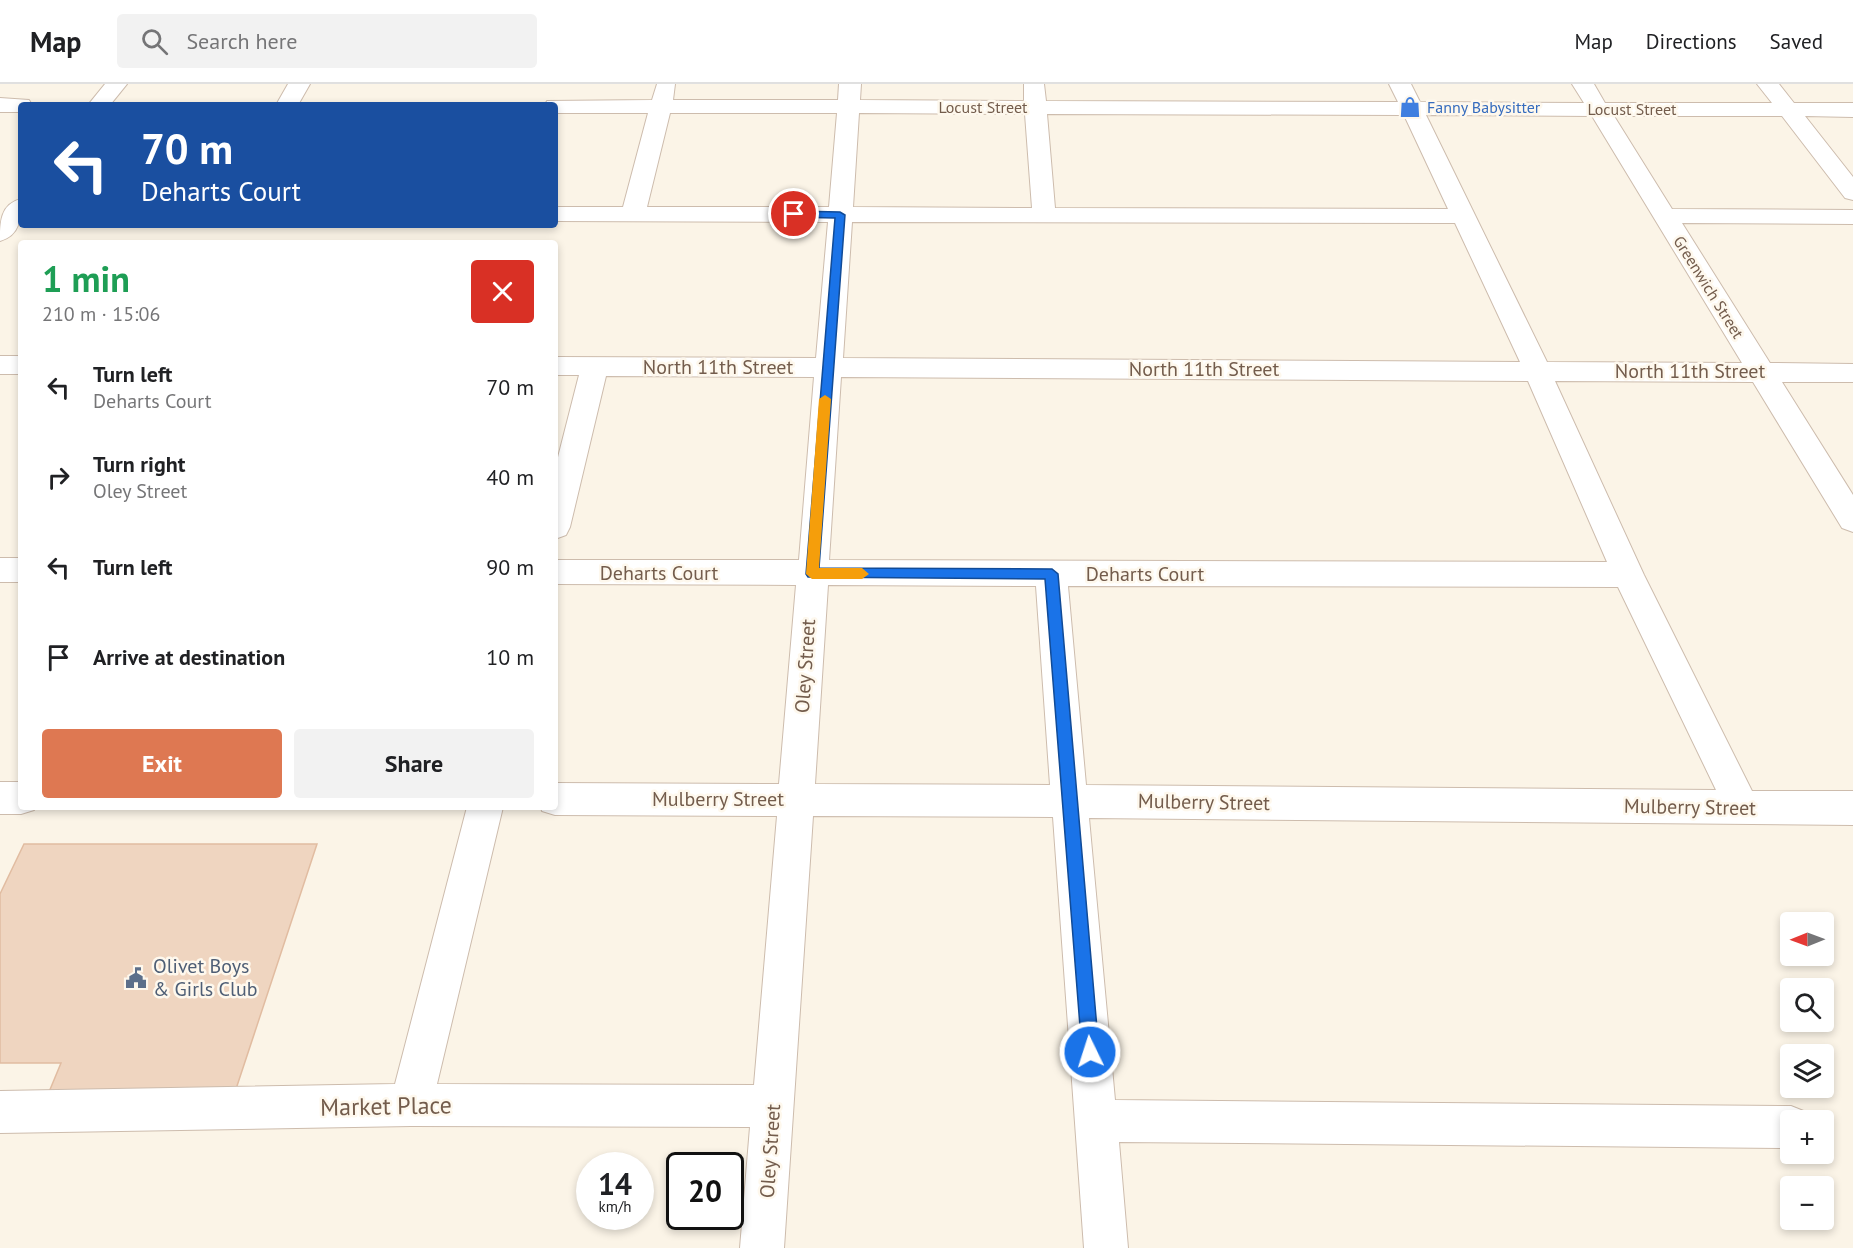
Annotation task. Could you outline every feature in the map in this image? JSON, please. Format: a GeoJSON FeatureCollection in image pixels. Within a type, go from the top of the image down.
{"type":"FeatureCollection","features":[{"type":"Feature","properties":{"kind":"street"},"geometry":{"type":"LineString","coordinates":[[101,102],[116,84]]}},
{"type":"Feature","properties":{"kind":"street"},"geometry":{"type":"LineString","coordinates":[[289,102],[299,84]]}},
{"type":"Feature","properties":{"kind":"street"},"geometry":{"type":"LineString","coordinates":[[633,214],[667,84]]}},
{"type":"Feature","properties":{"kind":"street"},"geometry":{"type":"LineString","coordinates":[[1034,84],[1044,215]]}},
{"type":"Feature","properties":{"kind":"street"},"geometry":{"type":"LineString","coordinates":[[1400,84],[1537,370],[1628,574],[1742,807]]}},
{"type":"Feature","properties":{"kind":"street","name":"Greenwich Street"},"geometry":{"type":"LineString","coordinates":[[1583,84],[1853,520]]}},
{"type":"Feature","properties":{"kind":"street"},"geometry":{"type":"LineString","coordinates":[[1768,84],[1853,193]]}},
{"type":"Feature","properties":{"kind":"street","name":"Locust Street"},"geometry":{"type":"LineString","coordinates":[[558,106],[661,106],[850,96],[1036,107],[1853,110]]}},
{"type":"Feature","properties":{"kind":"street","name":"Oley Street"},"geometry":{"type":"LineString","coordinates":[[762,1248],[827,367],[850,96]]}},
{"type":"Feature","properties":{"kind":"street"},"geometry":{"type":"LineString","coordinates":[[0,105],[18,105]]}},
{"type":"Feature","properties":{"kind":"street"},"geometry":{"type":"LineString","coordinates":[[0,233],[15,211]]}},
{"type":"Feature","properties":{"kind":"street"},"geometry":{"type":"LineString","coordinates":[[558,214],[1462,216]]}},
{"type":"Feature","properties":{"kind":"street"},"geometry":{"type":"LineString","coordinates":[[1665,216],[1853,217]]}},
{"type":"Feature","properties":{"kind":"street"},"geometry":{"type":"LineString","coordinates":[[0,365],[18,365]]}},
{"type":"Feature","properties":{"kind":"street","name":"North 11th Street"},"geometry":{"type":"LineString","coordinates":[[558,366],[1853,373]]}},
{"type":"Feature","properties":{"kind":"street"},"geometry":{"type":"LineString","coordinates":[[558,515],[595,366]]}},
{"type":"Feature","properties":{"kind":"street","name":"Deharts Court"},"geometry":{"type":"LineString","coordinates":[[558,573],[1628,574]]}},
{"type":"Feature","properties":{"kind":"street"},"geometry":{"type":"LineString","coordinates":[[1052,574],[1106,1248]]}},
{"type":"Feature","properties":{"kind":"street"},"geometry":{"type":"LineString","coordinates":[[0,798],[18,798]]}},
{"type":"Feature","properties":{"kind":"street","name":"Mulberry Street"},"geometry":{"type":"LineString","coordinates":[[558,799],[1853,808]]}},
{"type":"Feature","properties":{"kind":"street"},"geometry":{"type":"LineString","coordinates":[[411,1105],[484,810]]}},
{"type":"Feature","properties":{"kind":"street","name":"Market Place"},"geometry":{"type":"LineString","coordinates":[[0,1112],[411,1105],[773,1106]]}},
{"type":"Feature","properties":{"kind":"street"},"geometry":{"type":"LineString","coordinates":[[1096,1121],[1780,1127]]}},
{"type":"Feature","properties":{"kind":"building","name":"Olivet Boys & Girls Club"},"geometry":{"type":"Polygon","coordinates":[[[24,844],[317,844],[235,1092],[49,1092],[61,1063],[0,1063],[0,894],[24,844]]]}},
{"type":"Feature","properties":{"kind":"slow traffic"},"geometry":{"type":"LineString","coordinates":[[825,399],[812,574],[862,574]]}},
{"type":"Feature","properties":{"kind":"place","name":"Fanny Babysitter"},"geometry":{"type":"Point","coordinates":[1410,107]}},
{"type":"Feature","properties":{"kind":"place","name":"Olivet Boys & Girls Club"},"geometry":{"type":"Point","coordinates":[136,978]}},
{"type":"Feature","properties":{"kind":"route"},"geometry":{"type":"LineString","coordinates":[[794,214],[840,215],[812,574],[1052,574],[1090,1052]]}}]}
